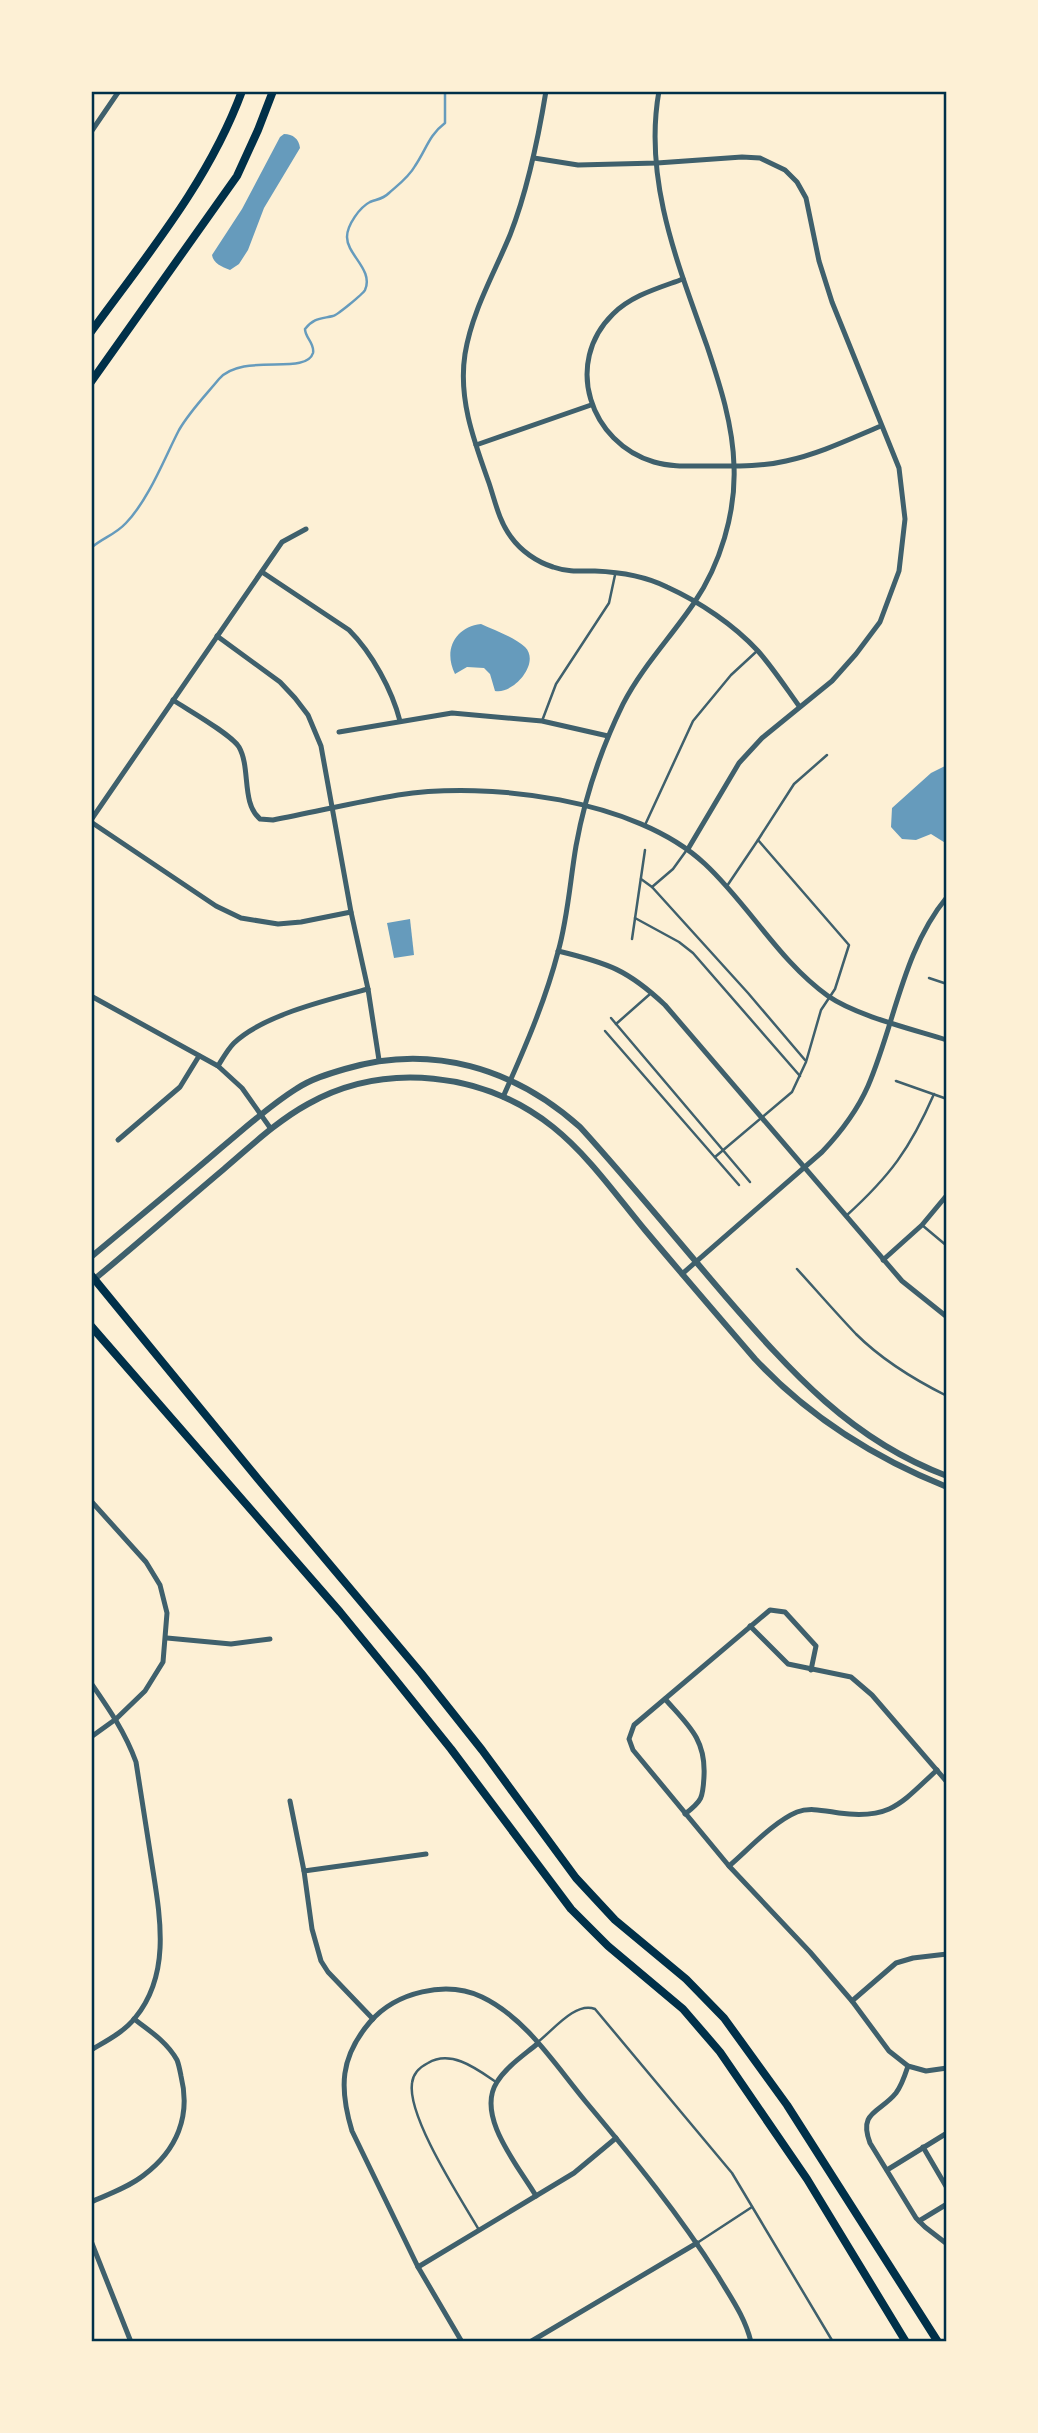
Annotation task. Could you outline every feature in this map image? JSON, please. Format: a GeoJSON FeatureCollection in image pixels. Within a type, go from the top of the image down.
{"type":"FeatureCollection","features":[{"type":"Feature","properties":{"kind":"main road"},"geometry":{"type":"LineString","coordinates":[[91,332],[195,187],[223,139],[242,91]]}},
{"type":"Feature","properties":{"kind":"main road"},"geometry":{"type":"LineString","coordinates":[[91,382],[237,176],[273,91]]}},
{"type":"Feature","properties":{"kind":"main road"},"geometry":{"type":"LineString","coordinates":[[92,1279],[421,1673],[490,1760],[576,1878],[615,1920],[686,1979],[724,2018],[787,2105],[938,2342]]}},
{"type":"Feature","properties":{"kind":"main road"},"geometry":{"type":"LineString","coordinates":[[91,1326],[340,1612],[451,1749],[571,1909],[608,1946],[683,2009],[720,2052],[807,2179],[906,2342]]}},
{"type":"Feature","properties":{"kind":"street"},"geometry":{"type":"LineString","coordinates":[[91,132],[119,91]]}},
{"type":"Feature","properties":{"kind":"street"},"geometry":{"type":"LineString","coordinates":[[546,91],[534,158],[510,235],[474,317],[465,355],[463,389],[469,422],[502,521],[520,547],[540,562],[554,568],[579,572],[615,572],[651,580],[695,602],[740,634],[757,651],[799,706]]}},
{"type":"Feature","properties":{"kind":"street"},"geometry":{"type":"LineString","coordinates":[[503,1097],[538,1013],[558,951],[584,806],[594,771],[624,702],[642,673],[695,602],[707,580],[726,533],[731,510],[734,466],[731,431],[723,397],[666,226],[659,193],[656,129],[659,91]]}},
{"type":"Feature","properties":{"kind":"street"},"geometry":{"type":"LineString","coordinates":[[534,158],[578,165],[742,157],[760,158],[785,170],[797,182],[806,198],[819,261],[832,302],[899,468],[905,519],[899,571],[880,622],[832,681],[762,738],[739,763],[688,849]]}},
{"type":"Feature","properties":{"kind":"street"},"geometry":{"type":"LineString","coordinates":[[683,279],[626,303],[602,326],[590,356],[587,375],[591,405],[610,435],[640,457],[671,465],[734,466],[785,462],[881,426]]}},
{"type":"Feature","properties":{"kind":"street"},"geometry":{"type":"LineString","coordinates":[[476,445],[591,405]]}},
{"type":"Feature","properties":{"kind":"street"},"geometry":{"type":"LineString","coordinates":[[306,529],[282,542],[91,821],[216,906],[242,918],[278,923],[301,922],[351,912]]}},
{"type":"Feature","properties":{"kind":"street"},"geometry":{"type":"LineString","coordinates":[[262,572],[349,630],[388,690],[400,721]]}},
{"type":"Feature","properties":{"kind":"street"},"geometry":{"type":"LineString","coordinates":[[217,636],[280,682],[308,715],[321,746],[379,1060]]}},
{"type":"Feature","properties":{"kind":"street"},"geometry":{"type":"LineString","coordinates":[[173,700],[229,737],[239,748],[251,805],[260,819],[273,820],[398,795],[478,791],[541,797],[620,815],[645,825],[688,849],[727,886],[804,976],[830,998],[858,1011],[947,1040]]}},
{"type":"Feature","properties":{"kind":"street"},"geometry":{"type":"LineString","coordinates":[[339,732],[452,713],[542,720],[608,736]]}},
{"type":"Feature","properties":{"kind":"street"},"geometry":{"type":"LineString","coordinates":[[682,1274],[805,1168],[841,1133],[867,1087],[918,942],[936,910],[947,897]]}},
{"type":"Feature","properties":{"kind":"street"},"geometry":{"type":"LineString","coordinates":[[558,951],[618,969],[632,976],[666,1005],[883,1259],[914,1293],[947,1317]]}},
{"type":"Feature","properties":{"kind":"street"},"geometry":{"type":"LineString","coordinates":[[218,1066],[233,1043],[251,1031],[303,1007],[368,989]]}},
{"type":"Feature","properties":{"kind":"street"},"geometry":{"type":"LineString","coordinates":[[91,996],[218,1066],[242,1088],[271,1129]]}},
{"type":"Feature","properties":{"kind":"street"},"geometry":{"type":"LineString","coordinates":[[118,1140],[180,1087],[199,1056]]}},
{"type":"Feature","properties":{"kind":"street"},"geometry":{"type":"LineString","coordinates":[[91,1257],[262,1114],[297,1088],[321,1076],[379,1060],[417,1058],[478,1068],[511,1079],[545,1099],[580,1127],[777,1356],[828,1405],[886,1447],[947,1476]]}},
{"type":"Feature","properties":{"kind":"street"},"geometry":{"type":"LineString","coordinates":[[92,1279],[271,1129],[324,1096],[383,1080],[436,1079],[458,1082],[503,1097],[540,1117],[566,1139],[762,1367],[803,1405],[865,1447],[947,1487]]}},
{"type":"Feature","properties":{"kind":"street"},"geometry":{"type":"LineString","coordinates":[[883,1259],[922,1225],[947,1195]]}},
{"type":"Feature","properties":{"kind":"street"},"geometry":{"type":"LineString","coordinates":[[91,1500],[146,1562],[160,1586],[167,1613],[163,1662],[145,1691],[116,1719],[91,1737]]}},
{"type":"Feature","properties":{"kind":"street"},"geometry":{"type":"LineString","coordinates":[[811,1670],[816,1646],[785,1612],[770,1610],[634,1725],[629,1739],[633,1750],[685,1814],[729,1866],[810,1952],[852,2001],[889,2051],[908,2066],[926,2071],[947,2068]]}},
{"type":"Feature","properties":{"kind":"street"},"geometry":{"type":"LineString","coordinates":[[750,1626],[788,1664],[850,1677],[872,1695],[947,1782]]}},
{"type":"Feature","properties":{"kind":"street"},"geometry":{"type":"LineString","coordinates":[[167,1638],[231,1644],[270,1639]]}},
{"type":"Feature","properties":{"kind":"street"},"geometry":{"type":"LineString","coordinates":[[91,1684],[127,1737],[136,1762],[162,1928],[159,1963],[151,1993],[134,2019],[91,2050]]}},
{"type":"Feature","properties":{"kind":"street"},"geometry":{"type":"LineString","coordinates":[[665,1699],[693,1731],[705,1759],[704,1794],[698,1804],[685,1814]]}},
{"type":"Feature","properties":{"kind":"street"},"geometry":{"type":"LineString","coordinates":[[729,1866],[783,1819],[797,1812],[810,1809],[863,1816],[879,1814],[900,1803],[937,1770]]}},
{"type":"Feature","properties":{"kind":"street"},"geometry":{"type":"LineString","coordinates":[[290,1801],[312,1928],[321,1961],[328,1972],[373,2019]]}},
{"type":"Feature","properties":{"kind":"street"},"geometry":{"type":"LineString","coordinates":[[304,1871],[426,1854]]}},
{"type":"Feature","properties":{"kind":"street"},"geometry":{"type":"LineString","coordinates":[[852,2001],[896,1964],[913,1958],[947,1954]]}},
{"type":"Feature","properties":{"kind":"street"},"geometry":{"type":"LineString","coordinates":[[462,2342],[418,2267],[352,2131],[342,2087],[349,2056],[359,2035],[373,2019],[392,2005],[415,1994],[438,1989],[464,1990],[495,2004],[537,2043],[616,2138],[697,2243],[742,2315],[751,2342]]}},
{"type":"Feature","properties":{"kind":"street"},"geometry":{"type":"LineString","coordinates":[[91,2202],[143,2176],[161,2160],[179,2133],[185,2111],[184,2085],[177,2061],[161,2039],[134,2019]]}},
{"type":"Feature","properties":{"kind":"street"},"geometry":{"type":"LineString","coordinates":[[536,2196],[494,2125],[490,2105],[496,2082],[537,2043]]}},
{"type":"Feature","properties":{"kind":"street"},"geometry":{"type":"LineString","coordinates":[[908,2066],[898,2090],[874,2110],[866,2122],[865,2130],[870,2143],[919,2221],[947,2244]]}},
{"type":"Feature","properties":{"kind":"street"},"geometry":{"type":"LineString","coordinates":[[887,2169],[947,2133]]}},
{"type":"Feature","properties":{"kind":"street"},"geometry":{"type":"LineString","coordinates":[[418,2267],[573,2173],[616,2138]]}},
{"type":"Feature","properties":{"kind":"street"},"geometry":{"type":"LineString","coordinates":[[923,2147],[947,2188]]}},
{"type":"Feature","properties":{"kind":"street"},"geometry":{"type":"LineString","coordinates":[[919,2221],[947,2204]]}},
{"type":"Feature","properties":{"kind":"street"},"geometry":{"type":"LineString","coordinates":[[91,2241],[131,2342]]}},
{"type":"Feature","properties":{"kind":"street"},"geometry":{"type":"LineString","coordinates":[[530,2342],[697,2243]]}},
{"type":"Feature","properties":{"kind":"street"},"geometry":{"type":"LineString","coordinates":[[91,2265],[99,2262]]}},
{"type":"Feature","properties":{"kind":"lane"},"geometry":{"type":"LineString","coordinates":[[542,720],[556,684],[609,603],[615,572]]}},
{"type":"Feature","properties":{"kind":"lane"},"geometry":{"type":"LineString","coordinates":[[645,825],[693,721],[731,675],[757,651]]}},
{"type":"Feature","properties":{"kind":"lane"},"geometry":{"type":"LineString","coordinates":[[727,886],[794,784],[827,755]]}},
{"type":"Feature","properties":{"kind":"lane"},"geometry":{"type":"LineString","coordinates":[[715,1157],[792,1092],[806,1062],[821,1010],[830,998],[849,945],[758,840]]}},
{"type":"Feature","properties":{"kind":"lane"},"geometry":{"type":"LineString","coordinates":[[652,887],[673,869],[688,849]]}},
{"type":"Feature","properties":{"kind":"lane"},"geometry":{"type":"LineString","coordinates":[[632,939],[645,850]]}},
{"type":"Feature","properties":{"kind":"lane"},"geometry":{"type":"LineString","coordinates":[[641,879],[652,887],[748,993],[806,1062]]}},
{"type":"Feature","properties":{"kind":"lane"},"geometry":{"type":"LineString","coordinates":[[635,918],[678,942],[693,954],[800,1077]]}},
{"type":"Feature","properties":{"kind":"lane"},"geometry":{"type":"LineString","coordinates":[[929,978],[947,984]]}},
{"type":"Feature","properties":{"kind":"lane"},"geometry":{"type":"LineString","coordinates":[[616,1024],[652,992]]}},
{"type":"Feature","properties":{"kind":"lane"},"geometry":{"type":"LineString","coordinates":[[611,1018],[750,1182]]}},
{"type":"Feature","properties":{"kind":"lane"},"geometry":{"type":"LineString","coordinates":[[606,1031],[739,1185]]}},
{"type":"Feature","properties":{"kind":"lane"},"geometry":{"type":"LineString","coordinates":[[896,1081],[947,1099]]}},
{"type":"Feature","properties":{"kind":"lane"},"geometry":{"type":"LineString","coordinates":[[846,1216],[873,1191],[896,1164],[917,1133],[934,1094]]}},
{"type":"Feature","properties":{"kind":"lane"},"geometry":{"type":"LineString","coordinates":[[922,1225],[947,1246]]}},
{"type":"Feature","properties":{"kind":"lane"},"geometry":{"type":"LineString","coordinates":[[797,1269],[858,1336],[903,1371],[947,1396]]}},
{"type":"Feature","properties":{"kind":"lane"},"geometry":{"type":"LineString","coordinates":[[537,2043],[578,2009],[588,2006],[595,2009],[732,2173],[833,2342]]}},
{"type":"Feature","properties":{"kind":"lane"},"geometry":{"type":"LineString","coordinates":[[479,2231],[419,2118],[412,2096],[412,2081],[420,2067],[435,2059],[452,2058],[470,2065],[496,2082]]}},
{"type":"Feature","properties":{"kind":"lane"},"geometry":{"type":"LineString","coordinates":[[697,2243],[752,2207]]}},
{"type":"Feature","properties":{"kind":"water"},"geometry":{"type":"Polygon","coordinates":[[[284,134],[295,138],[300,148],[264,208],[248,250],[239,264],[230,270],[224,268],[212,255],[242,209],[284,134]]]}},
{"type":"Feature","properties":{"kind":"water"},"geometry":{"type":"Polygon","coordinates":[[[481,624],[515,640],[525,647],[529,654],[527,669],[510,688],[495,691],[490,674],[484,668],[467,667],[455,674],[450,656],[454,641],[464,630],[481,624]]]}},
{"type":"Feature","properties":{"kind":"water"},"geometry":{"type":"Polygon","coordinates":[[[947,765],[947,844],[931,834],[916,840],[902,839],[891,827],[892,808],[931,773],[947,765]]]}},
{"type":"Feature","properties":{"kind":"water"},"geometry":{"type":"Polygon","coordinates":[[[410,919],[414,955],[394,958],[387,923],[410,919]]]}},
{"type":"Feature","properties":{"kind":"waterway"},"geometry":{"type":"LineString","coordinates":[[91,548],[122,527],[134,513],[149,491],[183,423],[219,379],[230,371],[243,367],[308,360],[313,353],[305,329],[308,325],[335,315],[365,290],[366,276],[348,244],[349,227],[362,208],[387,195],[413,170],[431,138],[445,123],[445,91]]}}]}
